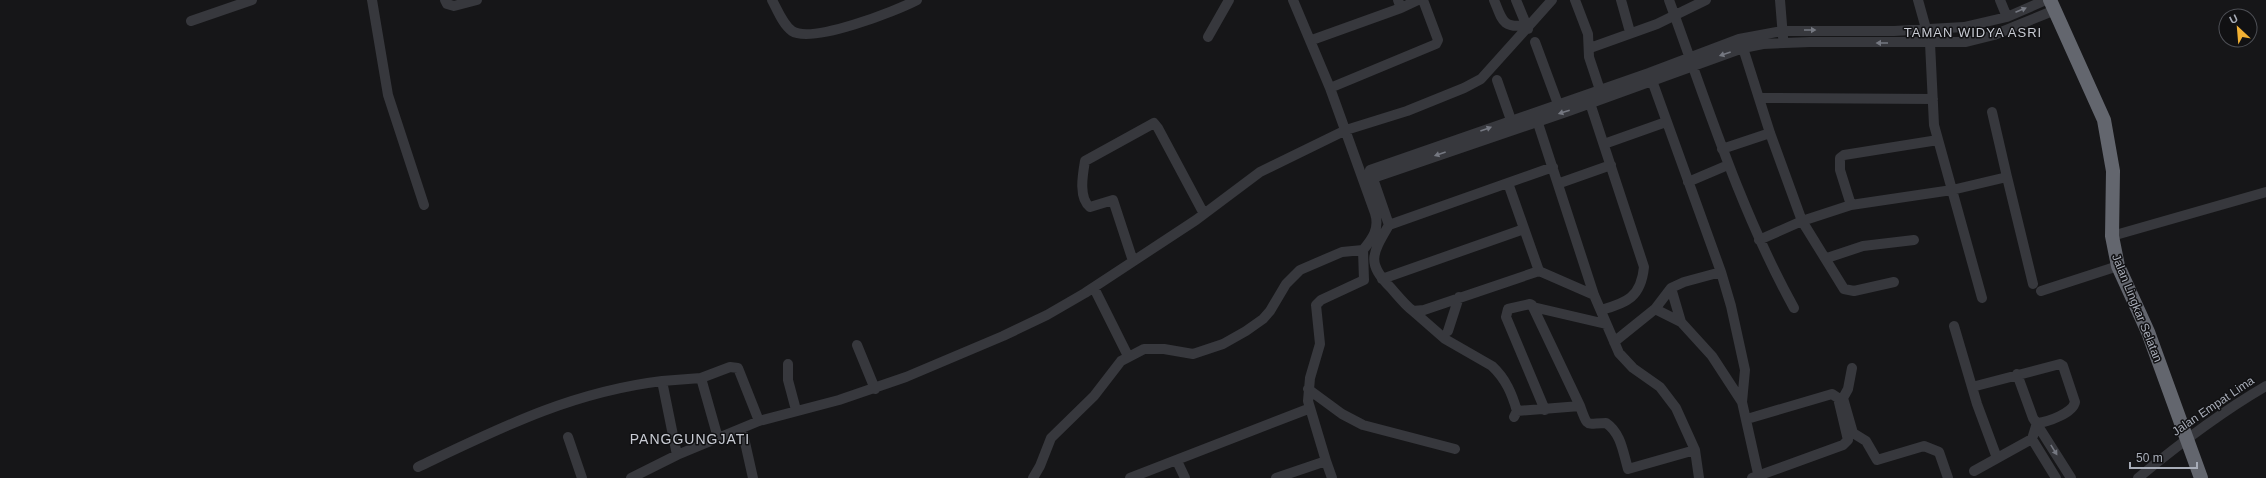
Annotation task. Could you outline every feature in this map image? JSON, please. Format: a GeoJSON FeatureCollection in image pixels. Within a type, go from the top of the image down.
{"type":"FeatureCollection","features":[{"type":"Feature","properties":{"kind":"highway","name":"Jalan Lingkar Selatan"},"geometry":{"type":"LineString","coordinates":[[2050,3],[2097,102],[2105,126],[2113,171],[2112,236],[2118,266],[2146,328],[2201,478]]}},
{"type":"Feature","properties":{"kind":"street"},"geometry":{"type":"LineString","coordinates":[[192,21],[252,0]]}},
{"type":"Feature","properties":{"kind":"street"},"geometry":{"type":"LineString","coordinates":[[372,0],[388,95],[424,206]]}},
{"type":"Feature","properties":{"kind":"street"},"geometry":{"type":"LineString","coordinates":[[445,0],[447,4],[454,6],[477,0]]}},
{"type":"Feature","properties":{"kind":"street"},"geometry":{"type":"LineString","coordinates":[[772,0],[790,30],[798,34],[844,28],[917,0]]}},
{"type":"Feature","properties":{"kind":"street"},"geometry":{"type":"LineString","coordinates":[[1208,37],[1229,0]]}},
{"type":"Feature","properties":{"kind":"street"},"geometry":{"type":"LineString","coordinates":[[1293,0],[1312,40],[1346,130],[1377,219],[1375,232],[1362,250],[1364,280],[1321,300],[1316,305],[1320,344],[1308,389],[1308,409],[1332,478]]}},
{"type":"Feature","properties":{"kind":"street"},"geometry":{"type":"LineString","coordinates":[[1312,40],[1400,4],[1418,0]]}},
{"type":"Feature","properties":{"kind":"street"},"geometry":{"type":"LineString","coordinates":[[1330,88],[1436,44],[1438,40],[1437,33],[1423,0]]}},
{"type":"Feature","properties":{"kind":"street"},"geometry":{"type":"LineString","coordinates":[[1494,0],[1503,21],[1513,27],[1527,27]]}},
{"type":"Feature","properties":{"kind":"street"},"geometry":{"type":"LineString","coordinates":[[1516,0],[1527,27]]}},
{"type":"Feature","properties":{"kind":"street"},"geometry":{"type":"LineString","coordinates":[[631,478],[677,455],[759,421],[875,389],[1004,336],[1047,315],[1094,288],[1204,214],[1260,172],[1346,130],[1407,111],[1472,84],[1492,68],[1552,0]]}},
{"type":"Feature","properties":{"kind":"street"},"geometry":{"type":"LineString","coordinates":[[1575,0],[1588,34],[1590,48],[1589,57],[1601,94]]}},
{"type":"Feature","properties":{"kind":"street"},"geometry":{"type":"LineString","coordinates":[[1622,0],[1630,32]]}},
{"type":"Feature","properties":{"kind":"street"},"geometry":{"type":"LineString","coordinates":[[1669,0],[1728,165],[1759,240],[1794,308]]}},
{"type":"Feature","properties":{"kind":"street"},"geometry":{"type":"LineString","coordinates":[[1590,48],[1630,32],[1675,17],[1706,0]]}},
{"type":"Feature","properties":{"kind":"street"},"geometry":{"type":"LineString","coordinates":[[1780,0],[1783,43]]}},
{"type":"Feature","properties":{"kind":"street"},"geometry":{"type":"LineString","coordinates":[[1918,0],[1928,30],[1930,43],[1934,125],[1982,298]]}},
{"type":"Feature","properties":{"kind":"street"},"geometry":{"type":"LineString","coordinates":[[2000,0],[2007,17]]}},
{"type":"Feature","properties":{"kind":"street"},"geometry":{"type":"LineString","coordinates":[[1690,62],[1743,48],[1783,43],[1966,42],[1994,36],[2050,3]]}},
{"type":"Feature","properties":{"kind":"street"},"geometry":{"type":"LineString","coordinates":[[1372,174],[1511,120],[1536,117],[1558,104],[1601,94],[1651,77],[1690,62],[1739,39],[1782,30],[1928,30],[1971,26],[2007,17],[2050,3]]}},
{"type":"Feature","properties":{"kind":"street"},"geometry":{"type":"LineString","coordinates":[[1535,42],[1558,104]]}},
{"type":"Feature","properties":{"kind":"street"},"geometry":{"type":"LineString","coordinates":[[1743,48],[1770,133],[1802,221],[1827,258],[1844,289],[1849,291],[1894,282]]}},
{"type":"Feature","properties":{"kind":"street"},"geometry":{"type":"LineString","coordinates":[[1651,77],[1721,272],[1731,306],[1745,370],[1742,402]]}},
{"type":"Feature","properties":{"kind":"street"},"geometry":{"type":"LineString","coordinates":[[1497,80],[1511,120]]}},
{"type":"Feature","properties":{"kind":"street"},"geometry":{"type":"LineString","coordinates":[[1372,174],[1536,117],[1590,103],[1601,94]]}},
{"type":"Feature","properties":{"kind":"street"},"geometry":{"type":"LineString","coordinates":[[1760,98],[1933,99]]}},
{"type":"Feature","properties":{"kind":"street"},"geometry":{"type":"LineString","coordinates":[[1590,103],[1644,267],[1641,282],[1628,301],[1622,305],[1601,310]]}},
{"type":"Feature","properties":{"kind":"street"},"geometry":{"type":"LineString","coordinates":[[1992,112],[2006,177],[2033,284]]}},
{"type":"Feature","properties":{"kind":"street"},"geometry":{"type":"LineString","coordinates":[[1536,117],[1560,183],[1594,295],[1614,342],[1625,360],[1652,380],[1668,395],[1676,408],[1695,450],[1699,478]]}},
{"type":"Feature","properties":{"kind":"street"},"geometry":{"type":"LineString","coordinates":[[1604,144],[1666,122]]}},
{"type":"Feature","properties":{"kind":"street"},"geometry":{"type":"LineString","coordinates":[[1133,261],[1113,200],[1090,207],[1085,202],[1082,186],[1085,161],[1154,123],[1204,214]]}},
{"type":"Feature","properties":{"kind":"street"},"geometry":{"type":"LineString","coordinates":[[1722,149],[1770,133]]}},
{"type":"Feature","properties":{"kind":"street"},"geometry":{"type":"LineString","coordinates":[[1851,205],[1840,170],[1840,158],[1844,155],[1938,140]]}},
{"type":"Feature","properties":{"kind":"street"},"geometry":{"type":"LineString","coordinates":[[1560,183],[1611,165]]}},
{"type":"Feature","properties":{"kind":"street"},"geometry":{"type":"LineString","coordinates":[[1688,182],[1728,165]]}},
{"type":"Feature","properties":{"kind":"street"},"geometry":{"type":"LineString","coordinates":[[1389,225],[1554,166]]}},
{"type":"Feature","properties":{"kind":"street"},"geometry":{"type":"LineString","coordinates":[[1372,174],[1389,225],[1373,258],[1374,265],[1382,279],[1413,311],[1445,339],[1492,366],[1499,372],[1510,390],[1516,414],[1580,406]]}},
{"type":"Feature","properties":{"kind":"street"},"geometry":{"type":"LineString","coordinates":[[1759,240],[1802,221],[1851,205],[1952,190],[2006,177]]}},
{"type":"Feature","properties":{"kind":"street"},"geometry":{"type":"LineString","coordinates":[[1508,183],[1539,271]]}},
{"type":"Feature","properties":{"kind":"street"},"geometry":{"type":"LineString","coordinates":[[2112,236],[2266,192]]}},
{"type":"Feature","properties":{"kind":"street"},"geometry":{"type":"LineString","coordinates":[[1382,279],[1524,229]]}},
{"type":"Feature","properties":{"kind":"street"},"geometry":{"type":"LineString","coordinates":[[1827,258],[1863,246],[1914,240]]}},
{"type":"Feature","properties":{"kind":"street"},"geometry":{"type":"LineString","coordinates":[[1033,478],[1040,466],[1051,438],[1094,396],[1121,361],[1128,356],[1144,349],[1152,348],[1193,354],[1223,344],[1263,319],[1270,311],[1286,284],[1300,270],[1342,252],[1362,250]]}},
{"type":"Feature","properties":{"kind":"street"},"geometry":{"type":"LineString","coordinates":[[2041,291],[2118,266]]}},
{"type":"Feature","properties":{"kind":"street"},"geometry":{"type":"LineString","coordinates":[[1413,311],[1424,310],[1539,271],[1594,295]]}},
{"type":"Feature","properties":{"kind":"street"},"geometry":{"type":"LineString","coordinates":[[1614,342],[1655,310],[1671,288],[1684,282],[1721,272]]}},
{"type":"Feature","properties":{"kind":"street"},"geometry":{"type":"LineString","coordinates":[[1094,288],[1128,356]]}},
{"type":"Feature","properties":{"kind":"street"},"geometry":{"type":"LineString","coordinates":[[1671,288],[1681,322]]}},
{"type":"Feature","properties":{"kind":"street"},"geometry":{"type":"LineString","coordinates":[[1448,331],[1459,297]]}},
{"type":"Feature","properties":{"kind":"street"},"geometry":{"type":"LineString","coordinates":[[1545,410],[1506,317],[1508,309],[1530,304],[1533,307],[1606,324]]}},
{"type":"Feature","properties":{"kind":"street"},"geometry":{"type":"LineString","coordinates":[[1533,307],[1587,423],[1591,425],[1606,423],[1610,426],[1619,438],[1629,473],[1695,450]]}},
{"type":"Feature","properties":{"kind":"street"},"geometry":{"type":"LineString","coordinates":[[1655,310],[1681,322],[1712,356],[1742,402],[1747,419],[1757,477],[1843,445],[1847,442],[1848,438],[1838,398],[1832,394],[1747,419]]}},
{"type":"Feature","properties":{"kind":"street"},"geometry":{"type":"LineString","coordinates":[[1954,326],[1972,387],[1997,458]]}},
{"type":"Feature","properties":{"kind":"street"},"geometry":{"type":"LineString","coordinates":[[857,345],[875,389]]}},
{"type":"Feature","properties":{"kind":"street"},"geometry":{"type":"LineString","coordinates":[[788,364],[788,380],[796,410]]}},
{"type":"Feature","properties":{"kind":"street"},"geometry":{"type":"LineString","coordinates":[[1972,387],[2056,364],[2063,366],[2075,402],[2074,406],[2067,412],[2037,423]]}},
{"type":"Feature","properties":{"kind":"street"},"geometry":{"type":"LineString","coordinates":[[418,467],[515,421],[558,405],[624,386],[701,378],[730,367],[738,368],[759,421]]}},
{"type":"Feature","properties":{"kind":"street"},"geometry":{"type":"LineString","coordinates":[[1852,368],[1848,388],[1844,398],[1853,434],[1866,441],[1878,460],[1924,446],[1930,447],[1939,452],[1948,478]]}},
{"type":"Feature","properties":{"kind":"street"},"geometry":{"type":"LineString","coordinates":[[1727,378],[1745,370]]}},
{"type":"Feature","properties":{"kind":"street"},"geometry":{"type":"LineString","coordinates":[[2017,374],[2033,418],[2072,478]]}},
{"type":"Feature","properties":{"kind":"street"},"geometry":{"type":"LineString","coordinates":[[701,378],[718,438]]}},
{"type":"Feature","properties":{"kind":"street"},"geometry":{"type":"LineString","coordinates":[[662,381],[677,455]]}},
{"type":"Feature","properties":{"kind":"street","name":"Jalan Empat Lima"},"geometry":{"type":"LineString","coordinates":[[2138,478],[2187,439],[2266,386]]}},
{"type":"Feature","properties":{"kind":"street"},"geometry":{"type":"LineString","coordinates":[[1308,389],[1342,414],[1363,425],[1455,449]]}},
{"type":"Feature","properties":{"kind":"street"},"geometry":{"type":"LineString","coordinates":[[1130,478],[1178,461],[1308,409]]}},
{"type":"Feature","properties":{"kind":"street"},"geometry":{"type":"LineString","coordinates":[[1974,471],[2032,439],[2037,423]]}},
{"type":"Feature","properties":{"kind":"street"},"geometry":{"type":"LineString","coordinates":[[742,428],[753,478]]}},
{"type":"Feature","properties":{"kind":"street"},"geometry":{"type":"LineString","coordinates":[[568,437],[582,478]]}},
{"type":"Feature","properties":{"kind":"street"},"geometry":{"type":"LineString","coordinates":[[2032,439],[2056,478]]}},
{"type":"Feature","properties":{"kind":"street"},"geometry":{"type":"LineString","coordinates":[[1178,461],[1185,478]]}},
{"type":"Feature","properties":{"kind":"street"},"geometry":{"type":"LineString","coordinates":[[1276,478],[1326,461]]}},
{"type":"Feature","properties":{"kind":"district","name":"TAMAN WIDYA ASRI"},"geometry":{"type":"Point","coordinates":[1973,32]}},
{"type":"Feature","properties":{"kind":"district","name":"PANGGUNGJATI"},"geometry":{"type":"Point","coordinates":[690,439]}}]}
